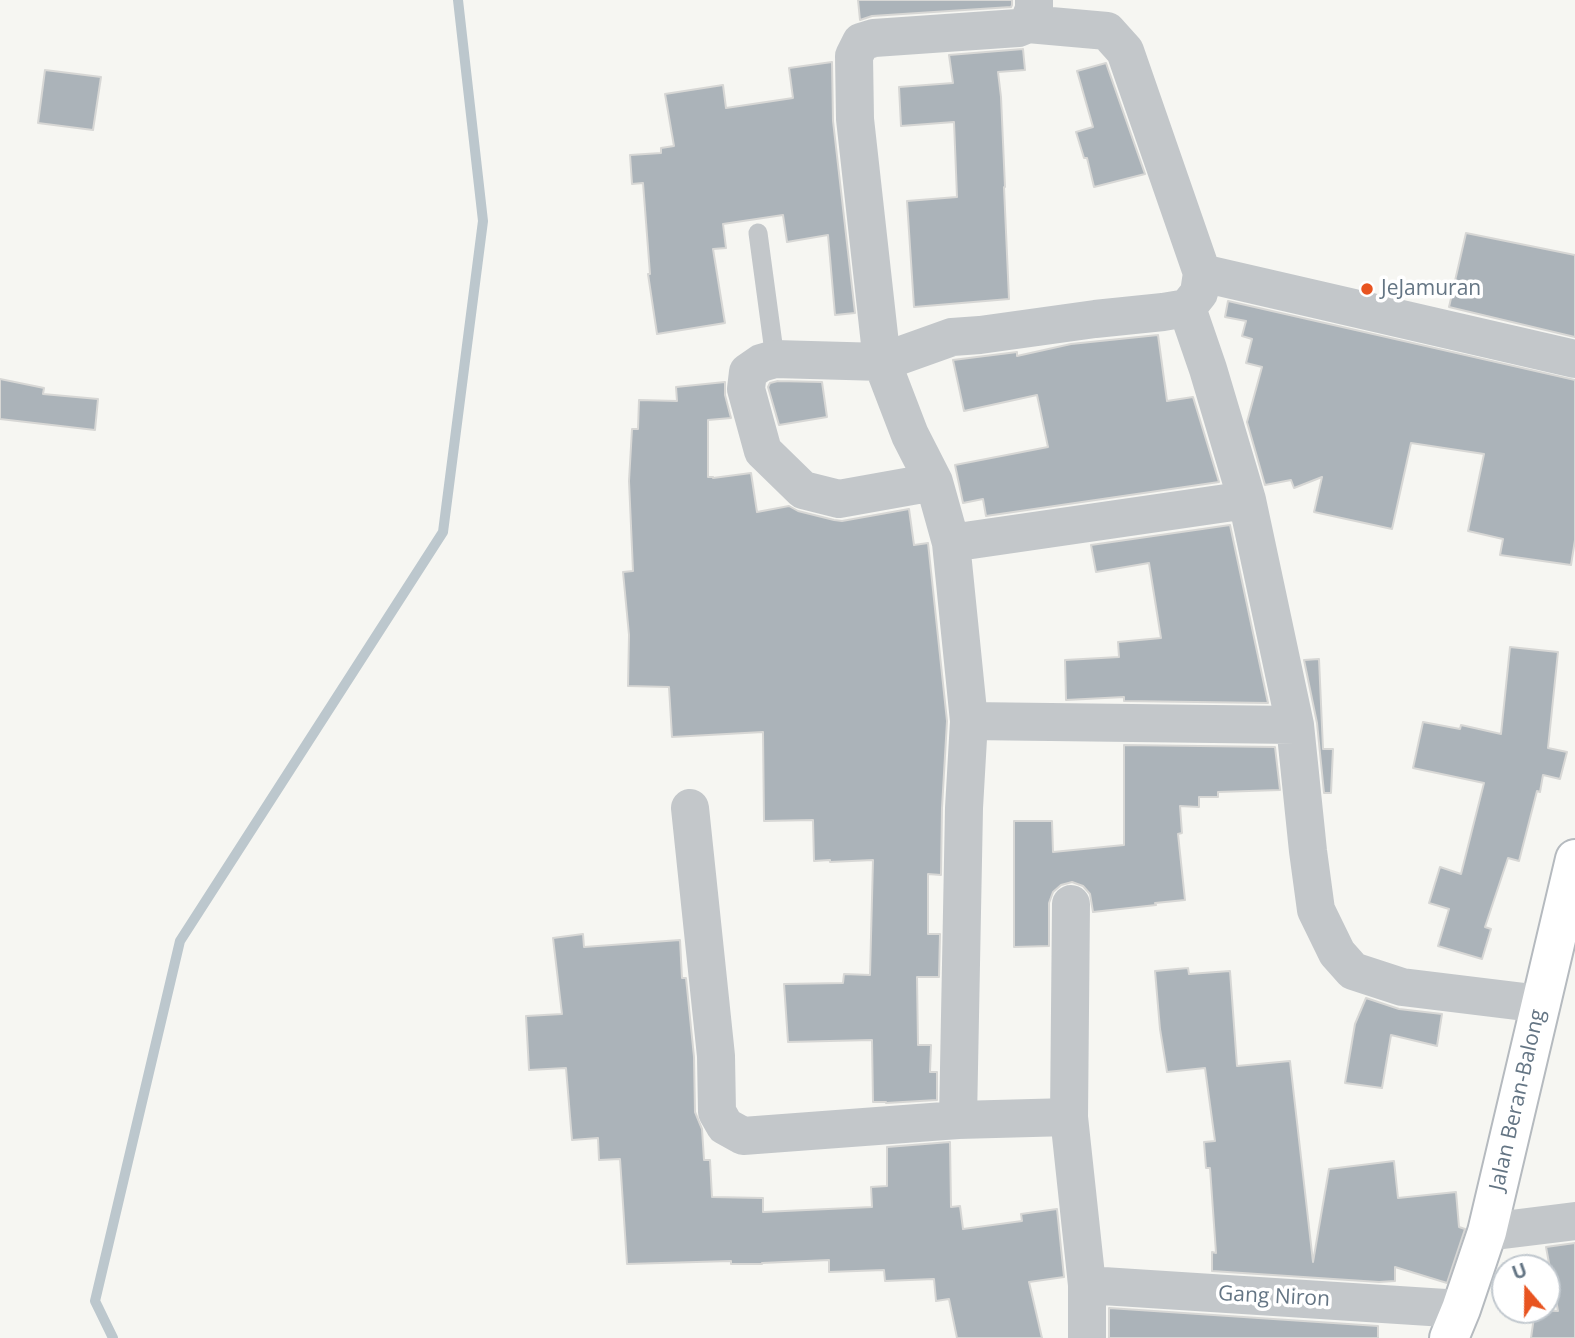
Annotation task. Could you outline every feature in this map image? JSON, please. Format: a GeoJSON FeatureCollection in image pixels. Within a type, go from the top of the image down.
{"type":"FeatureCollection","features":[{"type":"Feature","properties":{"kind":"main road","name":"Jalan Beran-Balong"},"geometry":{"type":"LineString","coordinates":[[1455,1323],[1488,1232],[1541,1004],[1568,923],[1575,859]]}},
{"type":"Feature","properties":{"kind":"street"},"geometry":{"type":"LineString","coordinates":[[934,482],[839,499],[803,490],[763,451],[746,389],[748,372],[761,363],[775,359],[882,362],[952,337],[1187,308],[1199,293],[1202,273],[1125,51],[1107,31],[1031,12],[1018,28],[874,38],[861,42],[853,56],[855,119],[882,362],[910,435],[934,482],[951,543],[969,720],[964,808],[958,1120]]}},
{"type":"Feature","properties":{"kind":"street"},"geometry":{"type":"LineString","coordinates":[[1202,273],[1575,359]]}},
{"type":"Feature","properties":{"kind":"street"},"geometry":{"type":"LineString","coordinates":[[1187,308],[1247,500],[1295,725],[1316,910],[1337,953],[1353,971],[1402,987],[1541,1004]]}},
{"type":"Feature","properties":{"kind":"street"},"geometry":{"type":"LineString","coordinates":[[951,543],[1247,500]]}},
{"type":"Feature","properties":{"kind":"street"},"geometry":{"type":"LineString","coordinates":[[969,720],[1295,725]]}},
{"type":"Feature","properties":{"kind":"street"},"geometry":{"type":"LineString","coordinates":[[690,808],[716,1056],[717,1112],[725,1126],[743,1136],[958,1120],[1069,1117]]}},
{"type":"Feature","properties":{"kind":"street"},"geometry":{"type":"LineString","coordinates":[[1071,904],[1069,1117],[1087,1285],[1087,1338]]}},
{"type":"Feature","properties":{"kind":"street"},"geometry":{"type":"LineString","coordinates":[[1488,1232],[1575,1221]]}},
{"type":"Feature","properties":{"kind":"street","name":"Gang Niron"},"geometry":{"type":"LineString","coordinates":[[1087,1285],[1455,1323]]}},
{"type":"Feature","properties":{"kind":"lane"},"geometry":{"type":"LineString","coordinates":[[758,233],[775,359]]}},
{"type":"Feature","properties":{"kind":"building"},"geometry":{"type":"Polygon","coordinates":[[[858,0],[1012,0],[1012,5],[872,16],[860,20],[858,0]]]}},
{"type":"Feature","properties":{"kind":"building"},"geometry":{"type":"Polygon","coordinates":[[[1023,49],[1025,70],[998,72],[1009,299],[914,307],[907,201],[957,197],[954,122],[901,126],[899,87],[953,83],[949,55],[1023,49]]]}},
{"type":"Feature","properties":{"kind":"building"},"geometry":{"type":"Polygon","coordinates":[[[832,62],[833,121],[855,313],[835,315],[828,235],[787,242],[783,215],[723,224],[726,248],[713,249],[725,323],[657,334],[648,274],[643,183],[632,184],[630,155],[661,153],[661,148],[674,146],[665,94],[723,85],[726,108],[793,98],[789,68],[832,62]]]}},
{"type":"Feature","properties":{"kind":"building"},"geometry":{"type":"Polygon","coordinates":[[[1106,63],[1145,174],[1094,187],[1087,158],[1084,158],[1076,132],[1093,127],[1077,71],[1106,63]]]}},
{"type":"Feature","properties":{"kind":"building"},"geometry":{"type":"Polygon","coordinates":[[[45,70],[101,77],[93,130],[38,123],[45,70]]]}},
{"type":"Feature","properties":{"kind":"building"},"geometry":{"type":"Polygon","coordinates":[[[1466,233],[1575,255],[1575,337],[1449,307],[1466,233]]]}},
{"type":"Feature","properties":{"kind":"building"},"geometry":{"type":"Polygon","coordinates":[[[1228,301],[1575,380],[1575,540],[1571,565],[1500,555],[1503,539],[1468,531],[1484,454],[1411,443],[1392,529],[1314,512],[1322,477],[1294,488],[1291,480],[1265,485],[1247,422],[1262,367],[1246,363],[1252,339],[1242,336],[1246,321],[1225,317],[1228,301]]]}},
{"type":"Feature","properties":{"kind":"building"},"geometry":{"type":"Polygon","coordinates":[[[1158,335],[1167,401],[1193,397],[1219,482],[986,516],[983,499],[963,503],[955,465],[1048,447],[1037,395],[964,411],[953,360],[1017,352],[1017,356],[1071,344],[1158,335]]]}},
{"type":"Feature","properties":{"kind":"building"},"geometry":{"type":"Polygon","coordinates":[[[0,379],[44,388],[43,394],[98,399],[95,430],[0,419],[0,379]]]}},
{"type":"Feature","properties":{"kind":"building"},"geometry":{"type":"Polygon","coordinates":[[[725,382],[725,395],[731,418],[708,420],[708,477],[751,473],[757,512],[789,506],[798,511],[842,521],[909,509],[914,545],[928,543],[947,721],[941,875],[928,874],[928,934],[940,934],[939,977],[917,977],[918,1045],[931,1045],[930,1072],[937,1072],[937,1100],[873,1102],[872,1040],[788,1042],[784,984],[843,983],[844,974],[870,975],[873,860],[814,861],[813,820],[764,821],[763,732],[672,737],[669,687],[628,686],[629,635],[623,572],[633,571],[629,481],[632,429],[638,429],[639,400],[677,401],[676,387],[725,382]]]}},
{"type":"Feature","properties":{"kind":"building"},"geometry":{"type":"Polygon","coordinates":[[[822,382],[827,417],[779,425],[768,387],[770,383],[822,382]]]}},
{"type":"Feature","properties":{"kind":"building"},"geometry":{"type":"Polygon","coordinates":[[[1230,525],[1268,703],[1124,701],[1124,697],[1066,700],[1065,660],[1119,657],[1118,642],[1161,638],[1149,563],[1096,572],[1091,545],[1230,525]]]}},
{"type":"Feature","properties":{"kind":"building"},"geometry":{"type":"Polygon","coordinates":[[[1510,647],[1558,652],[1548,748],[1567,752],[1560,779],[1543,775],[1519,861],[1508,858],[1485,927],[1491,929],[1482,959],[1438,946],[1449,909],[1429,903],[1440,867],[1461,874],[1484,783],[1413,768],[1423,722],[1460,729],[1461,725],[1501,734],[1510,647]]]}},
{"type":"Feature","properties":{"kind":"building"},"geometry":{"type":"Polygon","coordinates":[[[1319,659],[1323,749],[1333,749],[1331,793],[1324,793],[1317,723],[1304,660],[1319,659]]]}},
{"type":"Feature","properties":{"kind":"building"},"geometry":{"type":"Polygon","coordinates":[[[1124,745],[1275,747],[1280,790],[1218,792],[1218,797],[1199,797],[1199,807],[1180,806],[1182,833],[1178,834],[1185,900],[1093,912],[1090,894],[1083,886],[1072,882],[1061,885],[1053,892],[1049,903],[1049,946],[1014,947],[1014,821],[1052,821],[1053,852],[1124,845],[1124,745]]]}},
{"type":"Feature","properties":{"kind":"building"},"geometry":{"type":"Polygon","coordinates":[[[583,934],[584,947],[680,940],[682,978],[686,978],[694,1057],[695,1112],[702,1129],[704,1160],[710,1160],[712,1197],[763,1198],[763,1212],[872,1207],[871,1187],[887,1186],[887,1147],[950,1142],[951,1207],[960,1206],[963,1229],[1022,1221],[1021,1214],[1057,1209],[1064,1277],[1029,1282],[1042,1338],[957,1338],[949,1299],[936,1301],[934,1279],[885,1281],[884,1270],[829,1272],[829,1260],[762,1264],[731,1264],[731,1261],[627,1264],[620,1159],[599,1160],[598,1138],[572,1140],[566,1068],[529,1070],[526,1016],[562,1014],[553,938],[583,934]]]}},
{"type":"Feature","properties":{"kind":"building"},"geometry":{"type":"Polygon","coordinates":[[[1188,968],[1189,974],[1230,971],[1237,1066],[1290,1061],[1313,1262],[1329,1169],[1394,1161],[1398,1198],[1456,1192],[1459,1227],[1465,1229],[1447,1283],[1395,1267],[1395,1281],[1379,1282],[1212,1271],[1212,1252],[1216,1253],[1210,1168],[1206,1168],[1204,1142],[1215,1141],[1205,1068],[1167,1072],[1155,971],[1188,968]]]}},
{"type":"Feature","properties":{"kind":"building"},"geometry":{"type":"Polygon","coordinates":[[[1366,998],[1399,1009],[1442,1014],[1437,1046],[1391,1035],[1382,1088],[1345,1083],[1355,1024],[1366,998]]]}},
{"type":"Feature","properties":{"kind":"building"},"geometry":{"type":"Polygon","coordinates":[[[1575,1243],[1575,1338],[1531,1338],[1533,1324],[1561,1324],[1561,1254],[1547,1254],[1546,1247],[1575,1243]]]}},
{"type":"Feature","properties":{"kind":"building"},"geometry":{"type":"Polygon","coordinates":[[[1109,1308],[1378,1326],[1378,1338],[1109,1338],[1109,1308]]]}},
{"type":"Feature","properties":{"kind":"waterway"},"geometry":{"type":"LineString","coordinates":[[113,1338],[95,1301],[180,941],[443,532],[483,221],[458,0]]}},
{"type":"Feature","properties":{"kind":"place","name":"JeJamuran"},"geometry":{"type":"Point","coordinates":[1367,289]}}]}
